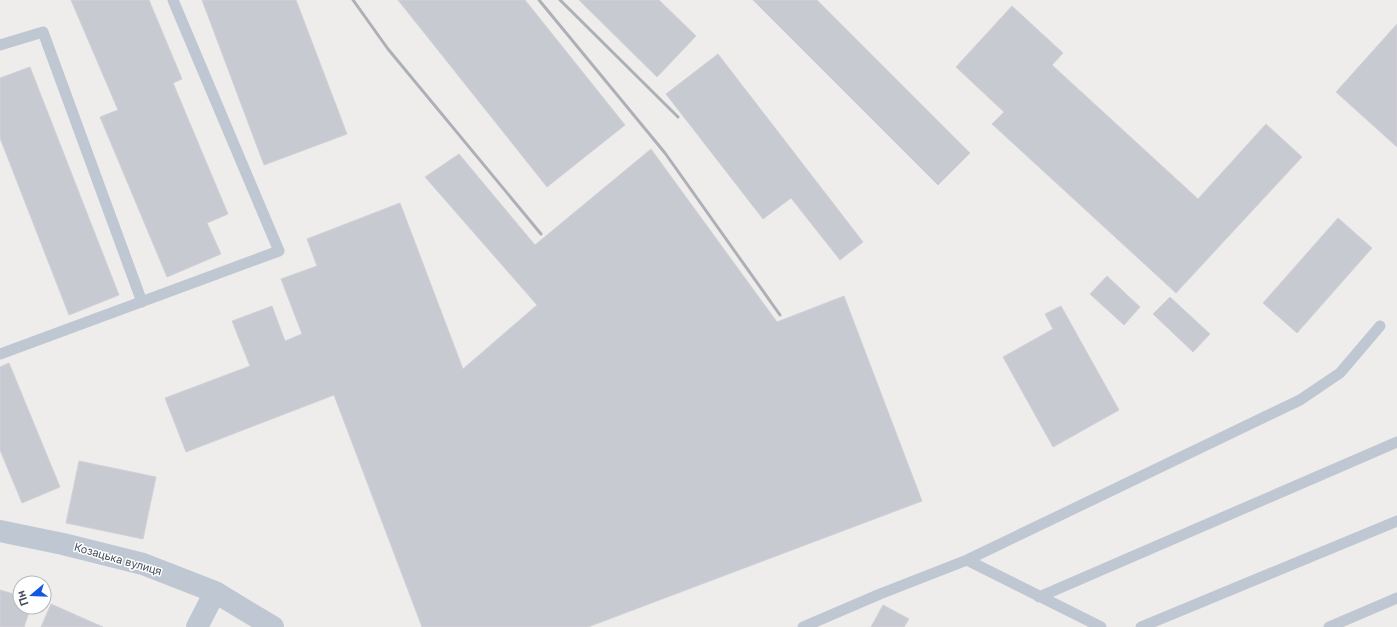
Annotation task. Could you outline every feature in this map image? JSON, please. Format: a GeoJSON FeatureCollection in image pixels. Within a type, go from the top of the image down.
{"type":"FeatureCollection","features":[{"type":"Feature","properties":{"kind":"street","name":"Козацька вулиця"},"geometry":{"type":"LineString","coordinates":[[0,531],[63,544],[143,564],[215,592],[273,627]]}},
{"type":"Feature","properties":{"kind":"street"},"geometry":{"type":"LineString","coordinates":[[197,627],[215,592]]}},
{"type":"Feature","properties":{"kind":"lane"},"geometry":{"type":"LineString","coordinates":[[0,354],[279,251],[173,0]]}},
{"type":"Feature","properties":{"kind":"lane"},"geometry":{"type":"LineString","coordinates":[[0,45],[43,32],[142,302]]}},
{"type":"Feature","properties":{"kind":"lane"},"geometry":{"type":"LineString","coordinates":[[803,627],[880,594],[967,560],[1300,400],[1340,373],[1380,326]]}},
{"type":"Feature","properties":{"kind":"lane"},"geometry":{"type":"LineString","coordinates":[[1038,597],[1397,442]]}},
{"type":"Feature","properties":{"kind":"lane"},"geometry":{"type":"LineString","coordinates":[[1141,627],[1397,521]]}},
{"type":"Feature","properties":{"kind":"lane"},"geometry":{"type":"LineString","coordinates":[[967,560],[1038,597],[1101,627]]}},
{"type":"Feature","properties":{"kind":"lane"},"geometry":{"type":"LineString","coordinates":[[1329,627],[1397,598]]}},
{"type":"Feature","properties":{"kind":"building"},"geometry":{"type":"Polygon","coordinates":[[[71,0],[149,0],[182,79],[173,83],[228,214],[207,223],[221,254],[167,277],[100,117],[118,110],[71,0]]]}},
{"type":"Feature","properties":{"kind":"building"},"geometry":{"type":"Polygon","coordinates":[[[202,0],[296,0],[347,134],[264,165],[202,0]]]}},
{"type":"Feature","properties":{"kind":"building"},"geometry":{"type":"Polygon","coordinates":[[[398,0],[525,0],[625,125],[547,187],[398,0]]]}},
{"type":"Feature","properties":{"kind":"building"},"geometry":{"type":"Polygon","coordinates":[[[579,0],[659,0],[696,36],[657,77],[579,0]]]}},
{"type":"Feature","properties":{"kind":"building"},"geometry":{"type":"Polygon","coordinates":[[[753,0],[817,0],[970,153],[938,185],[753,0]]]}},
{"type":"Feature","properties":{"kind":"building"},"geometry":{"type":"Polygon","coordinates":[[[1012,6],[1063,53],[1052,65],[1198,199],[1266,124],[1302,157],[1176,293],[992,124],[1004,112],[956,67],[1012,6]]]}},
{"type":"Feature","properties":{"kind":"building"},"geometry":{"type":"Polygon","coordinates":[[[1397,24],[1397,147],[1336,92],[1397,24]]]}},
{"type":"Feature","properties":{"kind":"building"},"geometry":{"type":"Polygon","coordinates":[[[718,54],[863,242],[840,260],[791,198],[763,219],[666,94],[718,54]]]}},
{"type":"Feature","properties":{"kind":"building"},"geometry":{"type":"Polygon","coordinates":[[[30,67],[119,295],[69,315],[0,138],[0,78],[30,67]]]}},
{"type":"Feature","properties":{"kind":"building"},"geometry":{"type":"Polygon","coordinates":[[[651,149],[777,322],[844,296],[922,501],[588,627],[422,627],[334,395],[186,452],[165,398],[250,366],[232,321],[272,306],[285,341],[302,334],[281,279],[317,266],[307,239],[400,203],[463,369],[537,305],[425,177],[459,154],[535,245],[651,149]]]}},
{"type":"Feature","properties":{"kind":"building"},"geometry":{"type":"Polygon","coordinates":[[[1338,218],[1372,248],[1297,333],[1263,303],[1338,218]]]}},
{"type":"Feature","properties":{"kind":"building"},"geometry":{"type":"Polygon","coordinates":[[[1107,276],[1140,307],[1124,325],[1090,294],[1107,276]]]}},
{"type":"Feature","properties":{"kind":"building"},"geometry":{"type":"Polygon","coordinates":[[[1170,297],[1210,334],[1193,352],[1153,314],[1170,297]]]}},
{"type":"Feature","properties":{"kind":"building"},"geometry":{"type":"Polygon","coordinates":[[[1061,306],[1119,410],[1053,447],[1003,357],[1053,329],[1045,314],[1061,306]]]}},
{"type":"Feature","properties":{"kind":"building"},"geometry":{"type":"Polygon","coordinates":[[[9,363],[60,487],[22,503],[0,450],[0,367],[9,363]]]}},
{"type":"Feature","properties":{"kind":"building"},"geometry":{"type":"Polygon","coordinates":[[[79,461],[156,477],[143,539],[66,523],[79,461]]]}},
{"type":"Feature","properties":{"kind":"building"},"geometry":{"type":"Polygon","coordinates":[[[0,590],[12,594],[12,615],[28,615],[24,627],[0,627],[0,590]]]}},
{"type":"Feature","properties":{"kind":"building"},"geometry":{"type":"Polygon","coordinates":[[[52,604],[103,627],[41,627],[46,615],[52,615],[52,604]]]}},
{"type":"Feature","properties":{"kind":"building"},"geometry":{"type":"Polygon","coordinates":[[[883,605],[909,619],[904,627],[871,627],[883,605]]]}},
{"type":"Feature","properties":{"kind":"railway"},"geometry":{"type":"LineString","coordinates":[[353,0],[388,49],[541,234]]}},
{"type":"Feature","properties":{"kind":"railway"},"geometry":{"type":"LineString","coordinates":[[539,0],[665,153],[780,315]]}},
{"type":"Feature","properties":{"kind":"railway"},"geometry":{"type":"LineString","coordinates":[[560,0],[678,117]]}}]}
